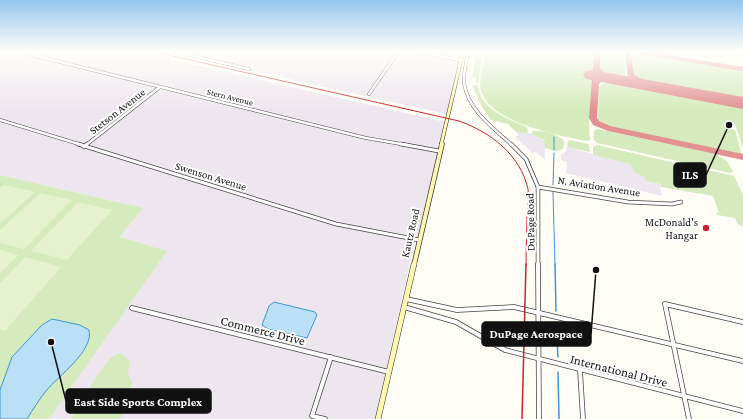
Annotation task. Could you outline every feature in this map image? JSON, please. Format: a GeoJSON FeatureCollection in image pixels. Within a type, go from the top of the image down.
{"type":"FeatureCollection","features":[{"type":"Feature","properties":{"kind":"street","name":"Stern Avenue"},"geometry":{"type":"LineString","coordinates":[[98,72],[366,138],[439,151]]}},
{"type":"Feature","properties":{"kind":"street"},"geometry":{"type":"LineString","coordinates":[[369,94],[384,72]]}},
{"type":"Feature","properties":{"kind":"street","name":"Kautz Road"},"geometry":{"type":"LineString","coordinates":[[378,419],[458,72]]}},
{"type":"Feature","properties":{"kind":"street","name":"DuPage Road"},"geometry":{"type":"LineString","coordinates":[[465,72],[464,82],[470,101],[480,115],[526,159],[538,187],[539,419]]}},
{"type":"Feature","properties":{"kind":"street","name":"Stetson Avenue"},"geometry":{"type":"LineString","coordinates":[[84,147],[160,87]]}},
{"type":"Feature","properties":{"kind":"street","name":"Swenson Avenue"},"geometry":{"type":"LineString","coordinates":[[0,120],[336,224],[419,240]]}},
{"type":"Feature","properties":{"kind":"street","name":"N. Aviation Avenue"},"geometry":{"type":"LineString","coordinates":[[538,187],[628,202],[672,204],[680,202]]}},
{"type":"Feature","properties":{"kind":"street"},"geometry":{"type":"LineString","coordinates":[[406,298],[455,309],[466,310],[501,306],[539,313],[743,361]]}},
{"type":"Feature","properties":{"kind":"street"},"geometry":{"type":"LineString","coordinates":[[689,419],[665,304],[743,322]]}},
{"type":"Feature","properties":{"kind":"street","name":"Commerce Drive"},"geometry":{"type":"LineString","coordinates":[[132,308],[389,372]]}},
{"type":"Feature","properties":{"kind":"street","name":"International Drive"},"geometry":{"type":"LineString","coordinates":[[404,308],[450,319],[464,325],[495,346],[539,360],[743,411]]}},
{"type":"Feature","properties":{"kind":"street"},"geometry":{"type":"LineString","coordinates":[[325,419],[312,416],[331,357]]}},
{"type":"Feature","properties":{"kind":"street"},"geometry":{"type":"LineString","coordinates":[[580,370],[583,419]]}},
{"type":"Feature","properties":{"kind":"shaded area"},"geometry":{"type":"Polygon","coordinates":[[[0,72],[224,72],[445,122],[417,238],[335,223],[0,119],[0,72]]]}},
{"type":"Feature","properties":{"kind":"shaded area"},"geometry":{"type":"Polygon","coordinates":[[[255,72],[456,72],[446,114],[255,72]]]}},
{"type":"Feature","properties":{"kind":"shaded area"},"geometry":{"type":"Polygon","coordinates":[[[0,121],[334,225],[415,241],[375,419],[49,419],[166,251],[120,237],[143,208],[0,175],[0,121]]]}},
{"type":"Feature","properties":{"kind":"shaded area"},"geometry":{"type":"Polygon","coordinates":[[[520,131],[536,135],[545,141],[545,160],[536,152],[532,153],[515,137],[519,135],[516,132],[520,131]]]}},
{"type":"Feature","properties":{"kind":"shaded area"},"geometry":{"type":"Polygon","coordinates":[[[567,147],[630,164],[645,177],[645,181],[660,184],[662,196],[566,173],[567,162],[561,160],[561,155],[566,151],[567,147]]]}},
{"type":"Feature","properties":{"kind":"green space"},"geometry":{"type":"Polygon","coordinates":[[[473,72],[480,72],[478,83],[475,81],[477,79],[472,77],[473,72]]]}},
{"type":"Feature","properties":{"kind":"green space"},"geometry":{"type":"Polygon","coordinates":[[[482,72],[592,72],[592,73],[590,72],[590,76],[592,77],[589,126],[590,140],[586,141],[543,131],[511,119],[487,102],[480,87],[482,72]]]}},
{"type":"Feature","properties":{"kind":"green space"},"geometry":{"type":"Polygon","coordinates":[[[605,72],[625,72],[625,76],[615,77],[605,72]]]}},
{"type":"Feature","properties":{"kind":"green space"},"geometry":{"type":"Polygon","coordinates":[[[633,72],[743,72],[743,101],[644,81],[633,72]]]}},
{"type":"Feature","properties":{"kind":"green space"},"geometry":{"type":"Polygon","coordinates":[[[607,82],[616,82],[743,106],[743,149],[735,124],[724,123],[725,127],[735,130],[742,155],[605,125],[598,120],[599,87],[607,82]]]}},
{"type":"Feature","properties":{"kind":"green space"},"geometry":{"type":"Polygon","coordinates":[[[472,85],[478,86],[480,95],[490,108],[504,117],[527,127],[528,133],[516,132],[508,124],[491,120],[480,103],[472,85]]]}},
{"type":"Feature","properties":{"kind":"green space"},"geometry":{"type":"Polygon","coordinates":[[[597,129],[716,154],[727,161],[733,172],[730,173],[597,143],[594,140],[594,131],[597,129]]]}},
{"type":"Feature","properties":{"kind":"green space"},"geometry":{"type":"Polygon","coordinates":[[[533,131],[545,132],[558,136],[564,141],[563,149],[556,151],[545,148],[545,144],[543,142],[545,140],[531,134],[533,131]]]}},
{"type":"Feature","properties":{"kind":"green space"},"geometry":{"type":"Polygon","coordinates":[[[570,140],[589,144],[590,152],[567,147],[568,141],[570,140]]]}},
{"type":"Feature","properties":{"kind":"green space"},"geometry":{"type":"Polygon","coordinates":[[[597,145],[734,176],[743,195],[743,227],[738,224],[735,218],[717,215],[716,212],[719,213],[713,196],[661,187],[660,184],[645,181],[645,177],[635,173],[630,164],[593,155],[593,147],[597,145]]]}},
{"type":"Feature","properties":{"kind":"green space"},"geometry":{"type":"Polygon","coordinates":[[[0,175],[143,208],[120,237],[167,251],[49,419],[0,419],[0,175]]]}},
{"type":"Feature","properties":{"kind":"green space"},"geometry":{"type":"Polygon","coordinates":[[[4,185],[35,192],[0,224],[0,188],[4,185]]]}},
{"type":"Feature","properties":{"kind":"green space"},"geometry":{"type":"Polygon","coordinates":[[[40,193],[72,200],[24,249],[0,243],[0,230],[40,193]]]}},
{"type":"Feature","properties":{"kind":"green space"},"geometry":{"type":"Polygon","coordinates":[[[78,202],[112,210],[67,260],[31,251],[78,202]]]}},
{"type":"Feature","properties":{"kind":"green space"},"geometry":{"type":"Polygon","coordinates":[[[0,250],[18,255],[0,273],[0,250]]]}},
{"type":"Feature","properties":{"kind":"green space"},"geometry":{"type":"Polygon","coordinates":[[[25,257],[61,267],[5,331],[0,329],[0,283],[25,257]]]}},
{"type":"Feature","properties":{"kind":"green space"},"geometry":{"type":"Polygon","coordinates":[[[120,353],[130,360],[128,374],[132,381],[127,409],[120,419],[71,419],[83,397],[110,358],[120,353]]]}},
{"type":"Feature","properties":{"kind":"water"},"geometry":{"type":"Polygon","coordinates":[[[274,302],[315,312],[317,315],[307,338],[268,329],[262,325],[269,306],[274,302]]]}},
{"type":"Feature","properties":{"kind":"water"},"geometry":{"type":"Polygon","coordinates":[[[52,319],[80,325],[89,330],[89,338],[86,346],[74,363],[46,391],[27,419],[0,419],[0,390],[12,357],[42,325],[52,319]]]}},
{"type":"Feature","properties":{"kind":"waterway"},"geometry":{"type":"LineString","coordinates":[[554,137],[554,150]]}},
{"type":"Feature","properties":{"kind":"waterway"},"geometry":{"type":"LineString","coordinates":[[553,185],[554,153]]}},
{"type":"Feature","properties":{"kind":"waterway"},"geometry":{"type":"LineString","coordinates":[[553,192],[555,265]]}},
{"type":"Feature","properties":{"kind":"waterway"},"geometry":{"type":"LineString","coordinates":[[555,264],[556,311]]}},
{"type":"Feature","properties":{"kind":"waterway"},"geometry":{"type":"LineString","coordinates":[[556,323],[558,357]]}},
{"type":"Feature","properties":{"kind":"waterway"},"geometry":{"type":"LineString","coordinates":[[558,372],[559,419]]}},
{"type":"Feature","properties":{"kind":"taxiway"},"geometry":{"type":"LineString","coordinates":[[595,84],[596,72]]}},
{"type":"Feature","properties":{"kind":"taxiway"},"geometry":{"type":"LineString","coordinates":[[595,84],[600,79],[609,78],[599,72]]}},
{"type":"Feature","properties":{"kind":"taxiway"},"geometry":{"type":"LineString","coordinates":[[631,72],[631,75],[637,80],[652,86]]}},
{"type":"Feature","properties":{"kind":"taxiway"},"geometry":{"type":"LineString","coordinates":[[595,84],[593,118],[596,123],[608,128],[743,157]]}},
{"type":"Feature","properties":{"kind":"runway"},"geometry":{"type":"LineString","coordinates":[[592,75],[743,103]]}},
{"type":"Feature","properties":{"kind":"railway"},"geometry":{"type":"LineString","coordinates":[[241,72],[459,121],[482,131],[511,155],[524,176],[528,189],[526,265]]}},
{"type":"Feature","properties":{"kind":"railway"},"geometry":{"type":"LineString","coordinates":[[522,419],[526,264]]}},
{"type":"Feature","properties":{"kind":"place","name":"ILS"},"geometry":{"type":"Point","coordinates":[729,125]}},
{"type":"Feature","properties":{"kind":"place","name":"McDonald's Hangar"},"geometry":{"type":"Point","coordinates":[706,228]}},
{"type":"Feature","properties":{"kind":"place","name":"DuPage Aerospace"},"geometry":{"type":"Point","coordinates":[596,270]}},
{"type":"Feature","properties":{"kind":"place","name":"East Side Sports Complex"},"geometry":{"type":"Point","coordinates":[51,342]}}]}
